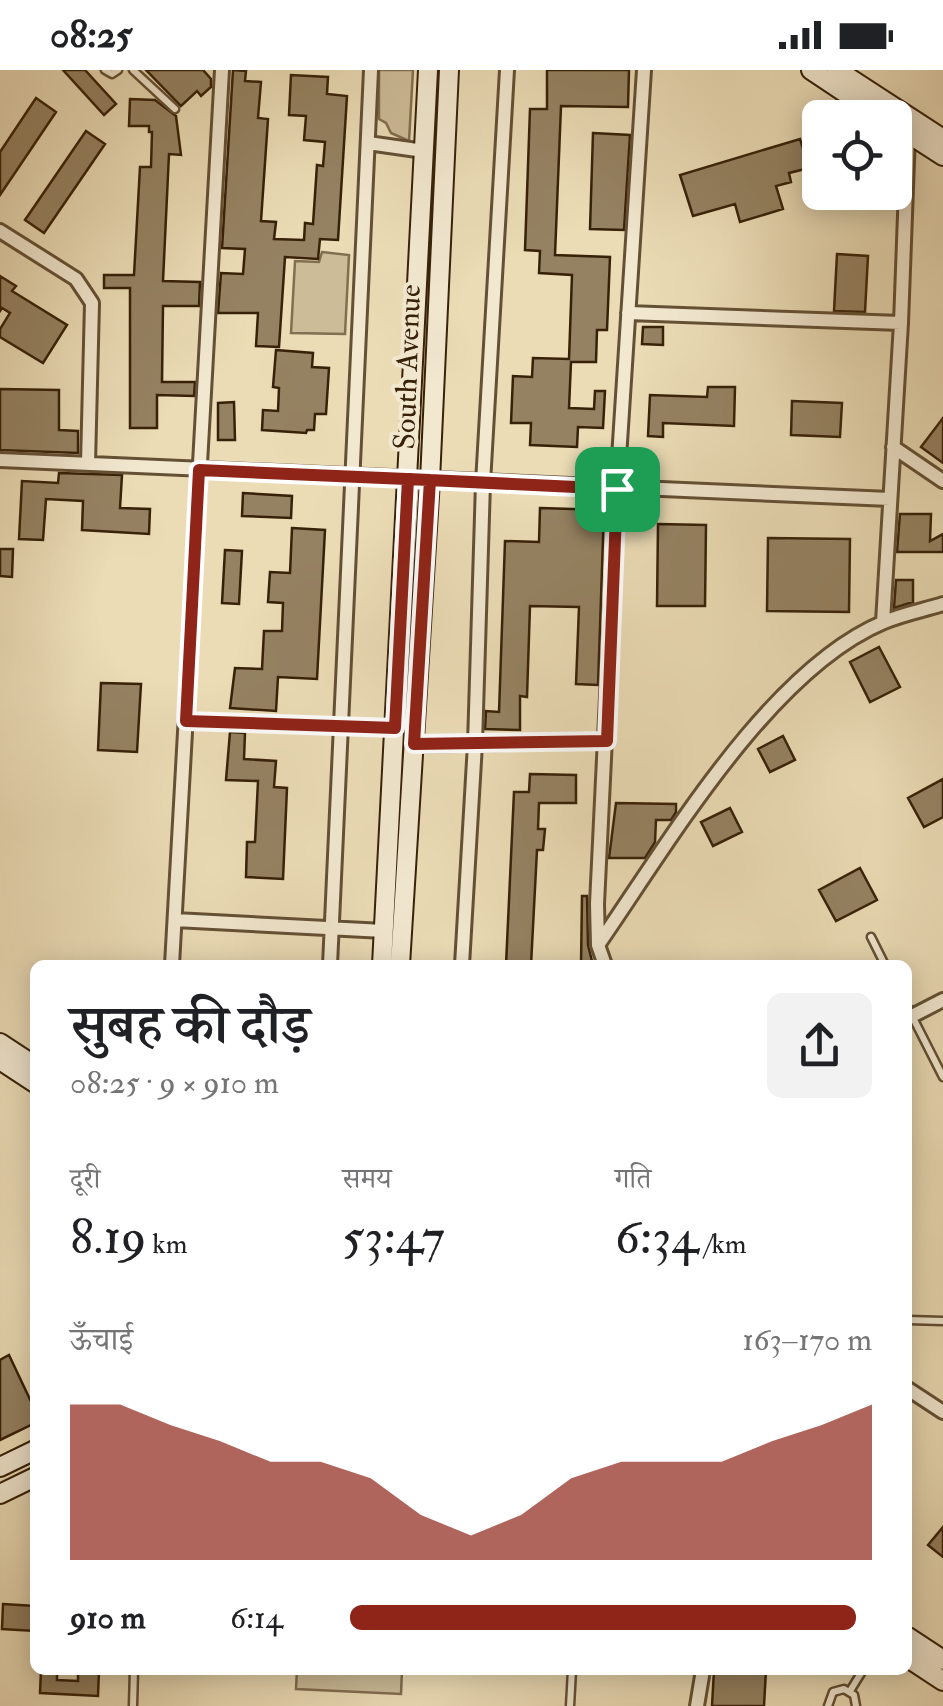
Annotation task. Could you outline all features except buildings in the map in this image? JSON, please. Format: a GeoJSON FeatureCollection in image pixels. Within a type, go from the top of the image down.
{"type":"FeatureCollection","features":[{"type":"Feature","properties":{"kind":"main road","name":"South Avenue"},"geometry":{"type":"LineString","coordinates":[[382,960],[428,70]]}},
{"type":"Feature","properties":{"kind":"main road","name":"South Avenue"},"geometry":{"type":"LineString","coordinates":[[400,960],[430,480],[448,70]]}},
{"type":"Feature","properties":{"kind":"main road"},"geometry":{"type":"LineString","coordinates":[[811,70],[857,100]]}},
{"type":"Feature","properties":{"kind":"main road"},"geometry":{"type":"LineString","coordinates":[[837,70],[943,139]]}},
{"type":"Feature","properties":{"kind":"main road"},"geometry":{"type":"LineString","coordinates":[[912,136],[943,156]]}},
{"type":"Feature","properties":{"kind":"main road"},"geometry":{"type":"LineString","coordinates":[[0,1043],[30,1063]]}},
{"type":"Feature","properties":{"kind":"main road"},"geometry":{"type":"LineString","coordinates":[[0,1060],[30,1079]]}},
{"type":"Feature","properties":{"kind":"main road"},"geometry":{"type":"LineString","coordinates":[[0,1468],[30,1453]]}},
{"type":"Feature","properties":{"kind":"main road"},"geometry":{"type":"LineString","coordinates":[[0,1494],[30,1479]]}},
{"type":"Feature","properties":{"kind":"main road"},"geometry":{"type":"LineString","coordinates":[[912,1640],[943,1660]]}},
{"type":"Feature","properties":{"kind":"main road"},"geometry":{"type":"LineString","coordinates":[[912,1661],[943,1680]]}},
{"type":"Feature","properties":{"kind":"street"},"geometry":{"type":"LineString","coordinates":[[172,960],[222,70]]}},
{"type":"Feature","properties":{"kind":"street"},"geometry":{"type":"LineString","coordinates":[[330,960],[371,70]]}},
{"type":"Feature","properties":{"kind":"street"},"geometry":{"type":"LineString","coordinates":[[462,960],[506,70]]}},
{"type":"Feature","properties":{"kind":"street"},"geometry":{"type":"LineString","coordinates":[[603,960],[598,945],[597,904],[617,489],[644,70]]}},
{"type":"Feature","properties":{"kind":"street"},"geometry":{"type":"LineString","coordinates":[[368,143],[424,151]]}},
{"type":"Feature","properties":{"kind":"street"},"geometry":{"type":"LineString","coordinates":[[883,622],[901,323],[902,210]]}},
{"type":"Feature","properties":{"kind":"street"},"geometry":{"type":"LineString","coordinates":[[0,230],[76,279],[92,302],[88,464]]}},
{"type":"Feature","properties":{"kind":"street"},"geometry":{"type":"LineString","coordinates":[[628,313],[901,323]]}},
{"type":"Feature","properties":{"kind":"street"},"geometry":{"type":"LineString","coordinates":[[893,448],[943,480]]}},
{"type":"Feature","properties":{"kind":"street"},"geometry":{"type":"LineString","coordinates":[[0,460],[890,499]]}},
{"type":"Feature","properties":{"kind":"street"},"geometry":{"type":"LineString","coordinates":[[598,945],[720,769],[771,709],[828,656],[883,622],[943,604]]}},
{"type":"Feature","properties":{"kind":"street"},"geometry":{"type":"LineString","coordinates":[[186,721],[395,728]]}},
{"type":"Feature","properties":{"kind":"street"},"geometry":{"type":"LineString","coordinates":[[414,744],[607,741]]}},
{"type":"Feature","properties":{"kind":"street"},"geometry":{"type":"LineString","coordinates":[[175,920],[384,930]]}},
{"type":"Feature","properties":{"kind":"street"},"geometry":{"type":"LineString","coordinates":[[912,1013],[943,1000]]}},
{"type":"Feature","properties":{"kind":"street"},"geometry":{"type":"LineString","coordinates":[[912,1391],[943,1412]]}},
{"type":"Feature","properties":{"kind":"street"},"geometry":{"type":"LineString","coordinates":[[698,1706],[702,1675]]}},
{"type":"Feature","properties":{"kind":"lane"},"geometry":{"type":"LineString","coordinates":[[105,70],[112,74],[118,70]]}},
{"type":"Feature","properties":{"kind":"lane"},"geometry":{"type":"LineString","coordinates":[[132,70],[175,109]]}},
{"type":"Feature","properties":{"kind":"lane"},"geometry":{"type":"LineString","coordinates":[[870,937],[882,960]]}},
{"type":"Feature","properties":{"kind":"lane"},"geometry":{"type":"LineString","coordinates":[[912,1020],[943,1077]]}},
{"type":"Feature","properties":{"kind":"lane"},"geometry":{"type":"LineString","coordinates":[[912,1320],[943,1322]]}},
{"type":"Feature","properties":{"kind":"lane"},"geometry":{"type":"LineString","coordinates":[[132,1706],[134,1675]]}},
{"type":"Feature","properties":{"kind":"lane"},"geometry":{"type":"LineString","coordinates":[[570,1706],[572,1675]]}},
{"type":"Feature","properties":{"kind":"lane"},"geometry":{"type":"LineString","coordinates":[[850,1691],[859,1675]]}},
{"type":"Feature","properties":{"kind":"lane"},"geometry":{"type":"LineString","coordinates":[[828,1706],[833,1692],[850,1691]]}},
{"type":"Feature","properties":{"kind":"lane"},"geometry":{"type":"LineString","coordinates":[[850,1691],[856,1706]]}},
{"type":"Feature","properties":{"kind":"shaded area"},"geometry":{"type":"Polygon","coordinates":[[[379,70],[413,70],[409,141],[391,133],[379,119],[379,70]]]}},
{"type":"Feature","properties":{"kind":"shaded area"},"geometry":{"type":"Polygon","coordinates":[[[322,252],[349,255],[345,334],[291,333],[295,261],[319,262],[322,252]]]}},
{"type":"Feature","properties":{"kind":"shaded area"},"geometry":{"type":"Polygon","coordinates":[[[297,1675],[402,1675],[401,1694],[296,1689],[297,1675]]]}},
{"type":"Feature","properties":{"kind":"route"},"geometry":{"type":"LineString","coordinates":[[617,489],[483,483],[430,480],[408,479],[395,728],[186,721],[199,470],[430,480],[414,744],[607,741],[617,489]]}}]}
